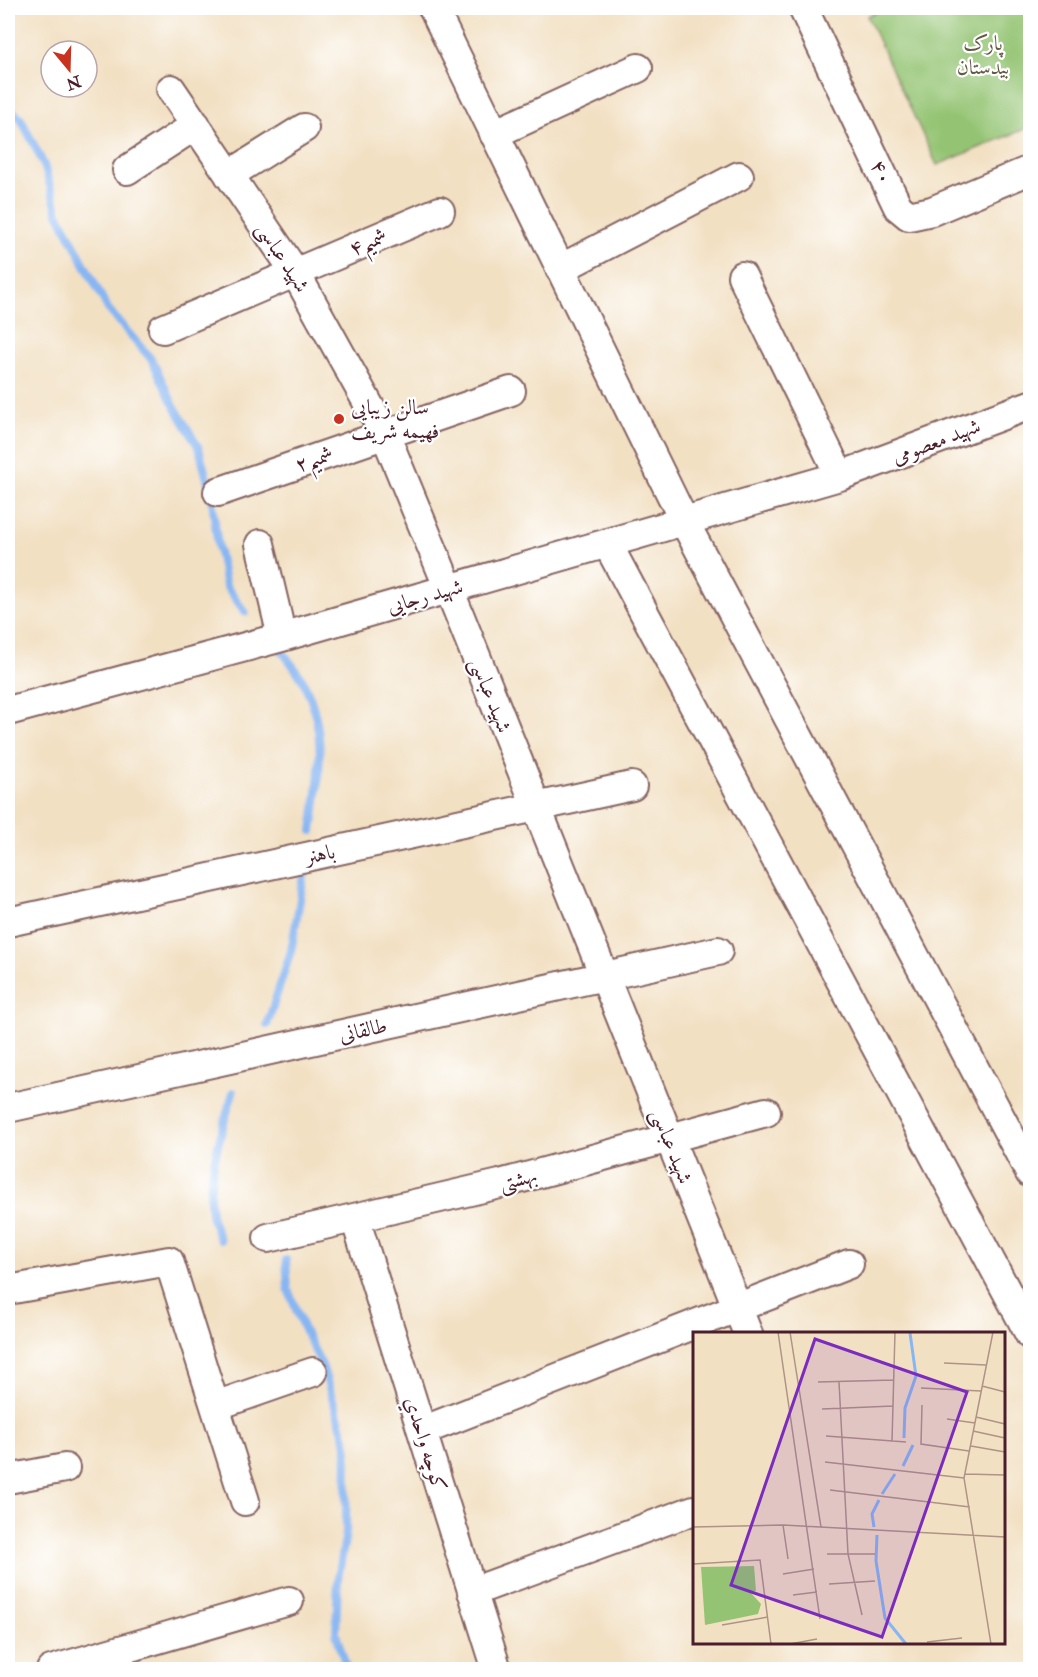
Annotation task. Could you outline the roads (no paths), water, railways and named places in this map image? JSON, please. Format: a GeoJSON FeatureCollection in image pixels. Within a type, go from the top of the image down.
{"type":"FeatureCollection","features":[{"type":"Feature","properties":{"kind":"street"},"geometry":{"type":"LineString","coordinates":[[433,8],[684,521],[1030,1173]]}},
{"type":"Feature","properties":{"kind":"street","name":"۴۰"},"geometry":{"type":"LineString","coordinates":[[803,8],[898,207],[909,216],[932,211],[1030,170]]}},
{"type":"Feature","properties":{"kind":"street"},"geometry":{"type":"LineString","coordinates":[[494,134],[638,68]]}},
{"type":"Feature","properties":{"kind":"street","name":"شهید عباسی"},"geometry":{"type":"LineString","coordinates":[[171,89],[295,272],[385,434],[747,1332]]}},
{"type":"Feature","properties":{"kind":"street"},"geometry":{"type":"LineString","coordinates":[[127,170],[195,124]]}},
{"type":"Feature","properties":{"kind":"street"},"geometry":{"type":"LineString","coordinates":[[229,175],[304,128]]}},
{"type":"Feature","properties":{"kind":"street"},"geometry":{"type":"LineString","coordinates":[[560,270],[739,176]]}},
{"type":"Feature","properties":{"kind":"street","name":"شمیم۴"},"geometry":{"type":"LineString","coordinates":[[163,329],[440,211]]}},
{"type":"Feature","properties":{"kind":"street"},"geometry":{"type":"LineString","coordinates":[[742,276],[840,476]]}},
{"type":"Feature","properties":{"kind":"street","name":"شمیم۲"},"geometry":{"type":"LineString","coordinates":[[218,492],[511,391]]}},
{"type":"Feature","properties":{"kind":"street","name":"شهید معصومی"},"geometry":{"type":"LineString","coordinates":[[840,476],[1030,405]]}},
{"type":"Feature","properties":{"kind":"street","name":"شهید رجایی"},"geometry":{"type":"LineString","coordinates":[[8,711],[282,638],[840,476]]}},
{"type":"Feature","properties":{"kind":"street"},"geometry":{"type":"LineString","coordinates":[[607,543],[1030,1335]]}},
{"type":"Feature","properties":{"kind":"street"},"geometry":{"type":"LineString","coordinates":[[260,544],[282,638]]}},
{"type":"Feature","properties":{"kind":"street","name":"باهنر"},"geometry":{"type":"LineString","coordinates":[[8,922],[632,786]]}},
{"type":"Feature","properties":{"kind":"street","name":"طالقانی"},"geometry":{"type":"LineString","coordinates":[[8,1108],[718,951]]}},
{"type":"Feature","properties":{"kind":"street","name":"بهشتی"},"geometry":{"type":"LineString","coordinates":[[268,1238],[500,1185],[766,1112]]}},
{"type":"Feature","properties":{"kind":"street","name":"كوچه واحدي"},"geometry":{"type":"LineString","coordinates":[[355,1218],[497,1670]]}},
{"type":"Feature","properties":{"kind":"street"},"geometry":{"type":"LineString","coordinates":[[8,1290],[169,1261],[245,1502]]}},
{"type":"Feature","properties":{"kind":"street"},"geometry":{"type":"LineString","coordinates":[[422,1431],[849,1264]]}},
{"type":"Feature","properties":{"kind":"street"},"geometry":{"type":"LineString","coordinates":[[215,1406],[314,1372]]}},
{"type":"Feature","properties":{"kind":"street"},"geometry":{"type":"LineString","coordinates":[[8,1479],[65,1468]]}},
{"type":"Feature","properties":{"kind":"street"},"geometry":{"type":"LineString","coordinates":[[472,1592],[693,1510]]}},
{"type":"Feature","properties":{"kind":"street"},"geometry":{"type":"LineString","coordinates":[[51,1670],[289,1601]]}},
{"type":"Feature","properties":{"kind":"waterway"},"geometry":{"type":"LineString","coordinates":[[8,106],[21,119],[44,165],[58,213],[108,309],[152,360],[172,402],[199,448],[212,499],[226,586],[245,612]]}},
{"type":"Feature","properties":{"kind":"waterway"},"geometry":{"type":"LineString","coordinates":[[281,650],[303,681],[317,721],[320,757],[312,831]]}},
{"type":"Feature","properties":{"kind":"waterway"},"geometry":{"type":"LineString","coordinates":[[267,1025],[291,951],[306,865]]}},
{"type":"Feature","properties":{"kind":"waterway"},"geometry":{"type":"LineString","coordinates":[[220,1240],[211,1213],[211,1183],[216,1152],[233,1092]]}},
{"type":"Feature","properties":{"kind":"waterway"},"geometry":{"type":"LineString","coordinates":[[286,1260],[288,1289],[304,1330],[322,1365],[347,1445],[346,1533],[338,1579],[336,1633],[347,1670]]}},
{"type":"Feature","properties":{"kind":"place","name":"سالن زیبایی فهیمه شریف"},"geometry":{"type":"Point","coordinates":[339,419]}},
{"type":"Feature","properties":{"kind":"park label","name":"پارک بیدستان"},"geometry":{"type":"Point","coordinates":[983,55]}}]}
